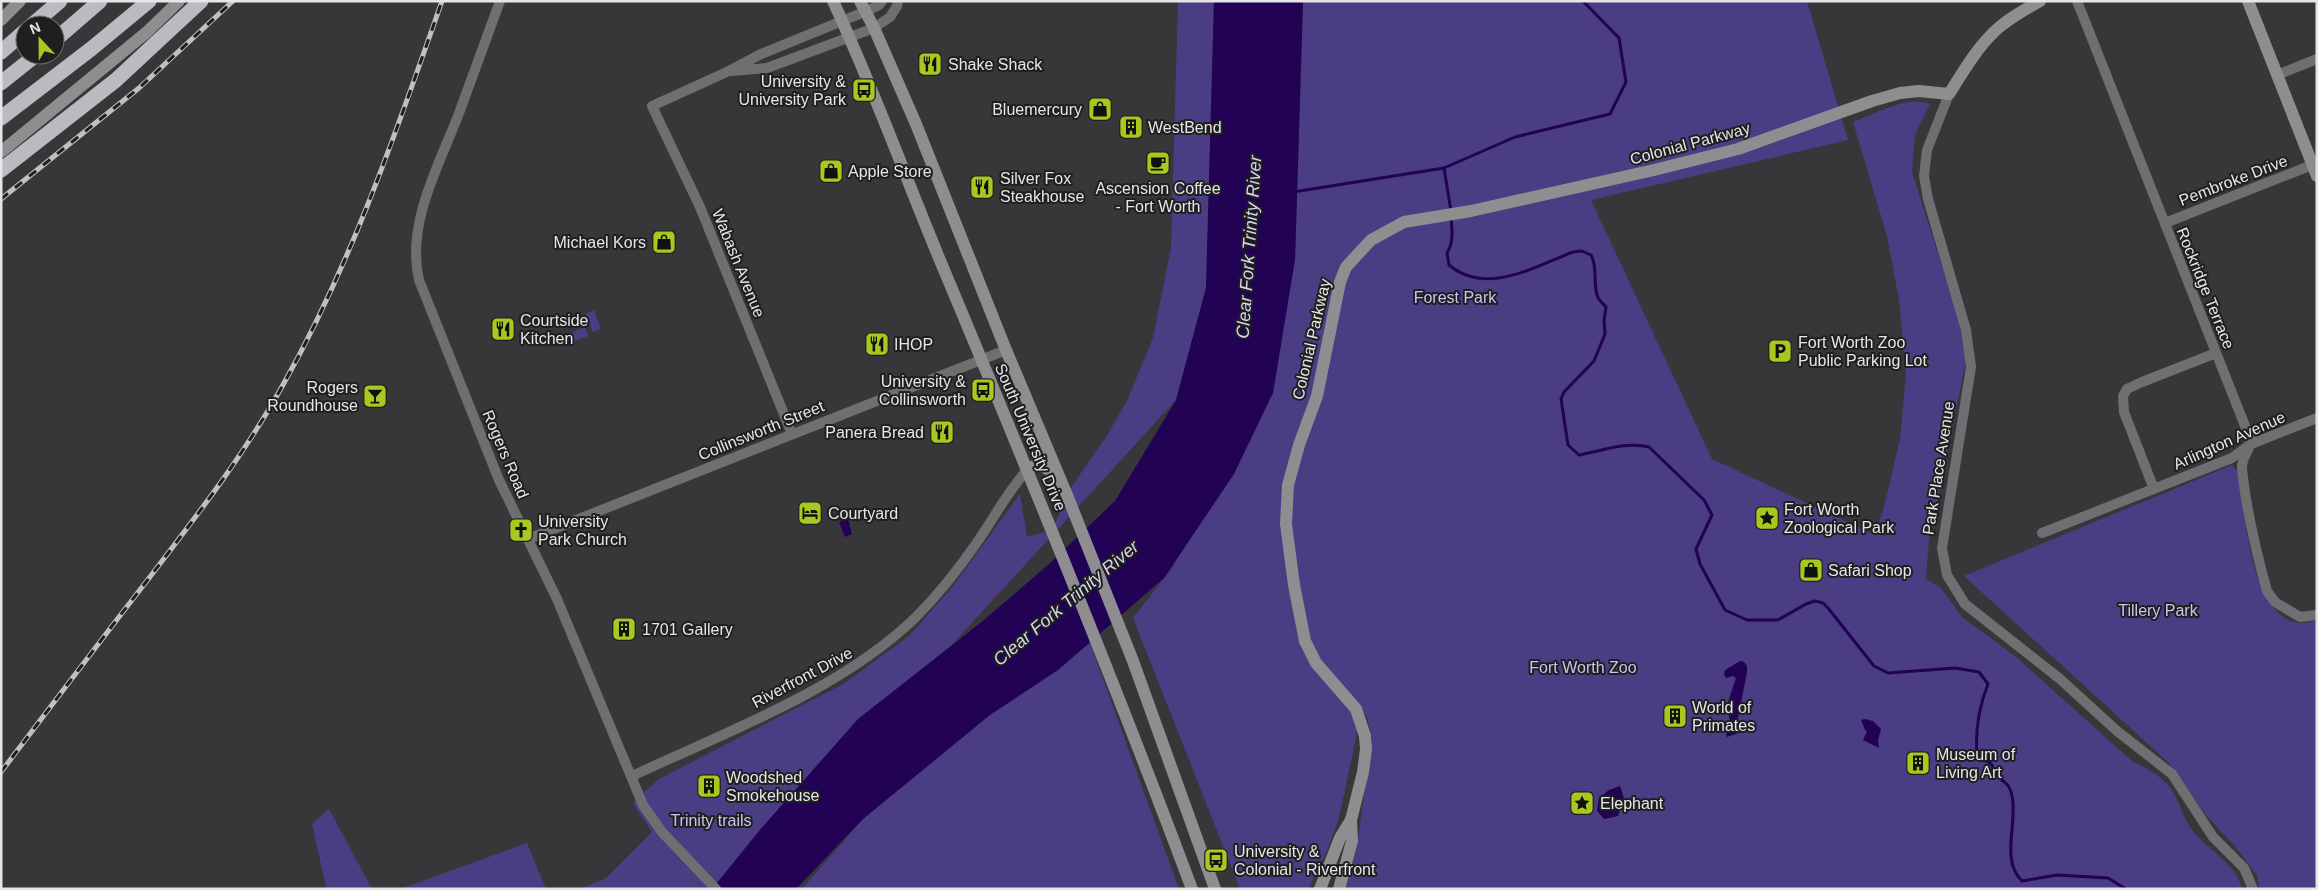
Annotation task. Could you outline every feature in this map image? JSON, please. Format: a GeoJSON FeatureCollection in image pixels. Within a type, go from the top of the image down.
{"type":"FeatureCollection","features":[{"type":"Feature","properties":{"kind":"highway"},"geometry":{"type":"LineString","coordinates":[[44,15],[60,1]]}},
{"type":"Feature","properties":{"kind":"highway"},"geometry":{"type":"LineString","coordinates":[[65,31],[100,1]]}},
{"type":"Feature","properties":{"kind":"highway"},"geometry":{"type":"LineString","coordinates":[[1,118],[91,49],[149,1]]}},
{"type":"Feature","properties":{"kind":"highway"},"geometry":{"type":"LineString","coordinates":[[1,170],[116,80],[201,1]]}},
{"type":"Feature","properties":{"kind":"highway"},"geometry":{"type":"LineString","coordinates":[[1,52],[15,40]]}},
{"type":"Feature","properties":{"kind":"highway"},"geometry":{"type":"LineString","coordinates":[[1,83],[24,65]]}},
{"type":"Feature","properties":{"kind":"main road"},"geometry":{"type":"LineString","coordinates":[[1,20],[20,1]]}},
{"type":"Feature","properties":{"kind":"main road"},"geometry":{"type":"LineString","coordinates":[[1,152],[147,32],[180,1]]}},
{"type":"Feature","properties":{"kind":"main road","name":"South University Drive"},"geometry":{"type":"LineString","coordinates":[[833,1],[894,142],[981,359],[1028,469],[1192,889]]}},
{"type":"Feature","properties":{"kind":"main road","name":"Park Place Avenue"},"geometry":{"type":"LineString","coordinates":[[1949,94],[1974,56],[1995,31],[2011,18],[2040,1]]}},
{"type":"Feature","properties":{"kind":"main road"},"geometry":{"type":"LineString","coordinates":[[2248,1],[2315,171]]}},
{"type":"Feature","properties":{"kind":"main road","name":"South University Drive"},"geometry":{"type":"LineString","coordinates":[[862,6],[874,28],[916,124],[1133,661],[1214,889]]}},
{"type":"Feature","properties":{"kind":"main road","name":"Colonial Parkway"},"geometry":{"type":"LineString","coordinates":[[1320,889],[1340,838],[1350,820],[1363,772],[1366,748],[1365,736],[1356,709],[1316,663],[1305,641],[1294,585],[1286,524],[1288,485],[1299,445],[1316,396],[1340,282],[1346,267],[1371,240],[1395,225],[1410,220],[1471,211],[1738,149],[1872,101],[1900,93],[1919,90],[1949,94]]}},
{"type":"Feature","properties":{"kind":"main road"},"geometry":{"type":"LineString","coordinates":[[1028,469],[1039,464],[1052,472],[1069,501]]}},
{"type":"Feature","properties":{"kind":"main road","name":"Colonial Parkway"},"geometry":{"type":"LineString","coordinates":[[1339,889],[1352,841],[1350,820]]}},
{"type":"Feature","properties":{"kind":"street","name":"Rogers Road"},"geometry":{"type":"LineString","coordinates":[[500,1],[426,198],[416,238],[416,263],[419,280],[499,480],[558,599],[643,805],[662,832],[716,889]]}},
{"type":"Feature","properties":{"kind":"street"},"geometry":{"type":"LineString","coordinates":[[729,72],[761,54],[841,20],[862,6],[879,5],[882,1]]}},
{"type":"Feature","properties":{"kind":"street"},"geometry":{"type":"LineString","coordinates":[[729,72],[767,68],[874,28],[890,17],[898,6],[898,1]]}},
{"type":"Feature","properties":{"kind":"street","name":"Rockridge Terrace"},"geometry":{"type":"LineString","coordinates":[[2077,1],[2251,444]]}},
{"type":"Feature","properties":{"kind":"street"},"geometry":{"type":"LineString","coordinates":[[2277,75],[2317,59]]}},
{"type":"Feature","properties":{"kind":"street","name":"Wabash Avenue"},"geometry":{"type":"LineString","coordinates":[[729,72],[652,106],[700,207],[792,434]]}},
{"type":"Feature","properties":{"kind":"street","name":"Park Place Avenue"},"geometry":{"type":"LineString","coordinates":[[1949,94],[1926,150],[1924,176],[1928,199],[1968,339],[1972,368],[1942,548],[1947,575],[1965,604],[2060,679],[2117,731],[2172,774],[2213,838],[2244,868],[2253,889]]}},
{"type":"Feature","properties":{"kind":"street","name":"Pembroke Drive"},"geometry":{"type":"LineString","coordinates":[[2165,223],[2315,171]]}},
{"type":"Feature","properties":{"kind":"street","name":"Collinsworth Street"},"geometry":{"type":"LineString","coordinates":[[528,539],[1006,350]]}},
{"type":"Feature","properties":{"kind":"street"},"geometry":{"type":"LineString","coordinates":[[2154,489],[2124,412],[2123,396],[2127,389],[2142,382],[2216,353]]}},
{"type":"Feature","properties":{"kind":"street","name":"Arlington Avenue"},"geometry":{"type":"LineString","coordinates":[[2042,533],[2232,458],[2251,444],[2317,418]]}},
{"type":"Feature","properties":{"kind":"street"},"geometry":{"type":"LineString","coordinates":[[2251,444],[2242,466],[2248,510],[2268,591],[2275,602],[2300,617],[2317,615]]}},
{"type":"Feature","properties":{"kind":"street","name":"Riverfront Drive"},"geometry":{"type":"LineString","coordinates":[[632,776],[810,693],[866,659],[916,617],[978,540],[1015,482],[1028,469]]}},
{"type":"Feature","properties":{"kind":"green space","name":"Trinity trails"},"geometry":{"type":"Polygon","coordinates":[[[1178,1],[1214,1],[1206,288],[1176,400],[728,889],[580,889],[606,878],[652,832],[633,803],[659,779],[845,683],[909,636],[953,586],[1020,494],[1027,537],[1052,530],[1072,486],[1106,437],[1127,401],[1153,338],[1171,248],[1178,1]]]}},
{"type":"Feature","properties":{"kind":"green space"},"geometry":{"type":"Polygon","coordinates":[[[1303,1],[1807,1],[1848,140],[1591,200],[1712,459],[1875,535],[1885,503],[1900,439],[1906,374],[1899,300],[1887,236],[1853,122],[1901,104],[1921,102],[1930,104],[1915,135],[1912,172],[1958,317],[1966,361],[1929,540],[1926,579],[1941,588],[1962,617],[2016,657],[2133,762],[2151,771],[2166,783],[2174,793],[2190,827],[2196,835],[2227,863],[2239,879],[2242,889],[1345,889],[1357,846],[1372,738],[1367,718],[1359,704],[1356,738],[1339,818],[1327,851],[1308,889],[1240,889],[1133,618],[1173,567],[1295,260],[1303,1]]]}},
{"type":"Feature","properties":{"kind":"green space"},"geometry":{"type":"Polygon","coordinates":[[[594,310],[601,329],[593,332],[585,314],[594,310]]]}},
{"type":"Feature","properties":{"kind":"green space"},"geometry":{"type":"Polygon","coordinates":[[[585,327],[588,336],[570,343],[567,335],[585,327]]]}},
{"type":"Feature","properties":{"kind":"green space","name":"Tillery Park"},"geometry":{"type":"Polygon","coordinates":[[[2232,465],[2239,472],[2243,511],[2253,561],[2261,585],[2271,604],[2285,618],[2302,623],[2317,620],[2317,889],[2259,889],[2257,875],[2233,844],[2205,814],[2170,764],[1964,576],[2232,465]]]}},
{"type":"Feature","properties":{"kind":"green space"},"geometry":{"type":"Polygon","coordinates":[[[1090,643],[1179,889],[802,889],[863,819],[987,713],[1058,670],[1090,643]]]}},
{"type":"Feature","properties":{"kind":"green space"},"geometry":{"type":"Polygon","coordinates":[[[329,809],[372,889],[322,889],[326,887],[312,824],[329,809]]]}},
{"type":"Feature","properties":{"kind":"green space"},"geometry":{"type":"Polygon","coordinates":[[[527,843],[546,889],[400,889],[527,843]]]}},
{"type":"Feature","properties":{"kind":"water","name":"Clear Fork Trinity River"},"geometry":{"type":"Polygon","coordinates":[[[1214,1],[1303,1],[1295,260],[1273,393],[1234,474],[1164,578],[1058,670],[990,715],[863,819],[796,889],[712,889],[759,831],[858,719],[984,620],[1049,564],[1115,501],[1176,400],[1206,288],[1214,1]]]}},
{"type":"Feature","properties":{"kind":"water"},"geometry":{"type":"Polygon","coordinates":[[[848,518],[852,534],[845,537],[839,522],[848,518]]]}},
{"type":"Feature","properties":{"kind":"water"},"geometry":{"type":"Polygon","coordinates":[[[1740,661],[1744,662],[1747,666],[1738,718],[1741,732],[1727,737],[1726,734],[1731,726],[1727,705],[1736,678],[1733,676],[1726,678],[1724,674],[1725,670],[1740,661]]]}},
{"type":"Feature","properties":{"kind":"water"},"geometry":{"type":"Polygon","coordinates":[[[1861,720],[1873,721],[1881,729],[1878,740],[1879,748],[1863,740],[1867,731],[1861,720]]]}},
{"type":"Feature","properties":{"kind":"water"},"geometry":{"type":"Polygon","coordinates":[[[1620,786],[1624,798],[1618,816],[1604,819],[1597,811],[1599,798],[1609,790],[1620,786]]]}},
{"type":"Feature","properties":{"kind":"waterway"},"geometry":{"type":"LineString","coordinates":[[1444,168],[1515,137],[1610,114],[1626,82],[1619,38],[1583,1]]}},
{"type":"Feature","properties":{"kind":"waterway"},"geometry":{"type":"LineString","coordinates":[[1293,192],[1444,168],[1451,211]]}},
{"type":"Feature","properties":{"kind":"waterway"},"geometry":{"type":"LineString","coordinates":[[1451,217],[1452,240],[1447,253],[1449,265],[1463,274],[1478,278],[1510,276],[1573,252],[1582,251],[1591,255],[1597,295],[1606,307],[1605,334],[1594,361],[1564,392],[1561,399],[1568,445],[1579,455],[1614,447],[1632,445],[1649,447],[1704,500],[1712,515],[1696,549],[1700,564],[1725,610],[1747,620],[1778,620],[1815,601],[1823,603],[1828,608],[1874,666],[1888,673],[1955,668],[1979,672],[1988,684],[1978,718],[1977,753],[1978,758],[1991,764],[1997,775],[2007,784],[2011,791],[2013,807],[2011,852],[2015,872],[2022,881],[2057,875],[2108,878],[2126,889]]}},
{"type":"Feature","properties":{"kind":"railway"},"geometry":{"type":"LineString","coordinates":[[1,199],[139,88],[233,1]]}},
{"type":"Feature","properties":{"kind":"railway"},"geometry":{"type":"LineString","coordinates":[[1,772],[219,485],[253,435],[284,383],[331,291],[352,244],[390,148],[442,1]]}},
{"type":"Feature","properties":{"kind":"place","name":"Shake Shack"},"geometry":{"type":"Point","coordinates":[930,64]}},
{"type":"Feature","properties":{"kind":"place","name":"University & University Park"},"geometry":{"type":"Point","coordinates":[864,90]}},
{"type":"Feature","properties":{"kind":"place","name":"Bluemercury"},"geometry":{"type":"Point","coordinates":[1100,109]}},
{"type":"Feature","properties":{"kind":"place","name":"WestBend"},"geometry":{"type":"Point","coordinates":[1131,127]}},
{"type":"Feature","properties":{"kind":"place","name":"Ascension Coffee - Fort Worth"},"geometry":{"type":"Point","coordinates":[1158,163]}},
{"type":"Feature","properties":{"kind":"place","name":"Apple Store"},"geometry":{"type":"Point","coordinates":[831,171]}},
{"type":"Feature","properties":{"kind":"place","name":"Silver Fox Steakhouse"},"geometry":{"type":"Point","coordinates":[982,187]}},
{"type":"Feature","properties":{"kind":"place","name":"Michael Kors"},"geometry":{"type":"Point","coordinates":[664,242]}},
{"type":"Feature","properties":{"kind":"place","name":"Courtside Kitchen"},"geometry":{"type":"Point","coordinates":[503,329]}},
{"type":"Feature","properties":{"kind":"place","name":"IHOP"},"geometry":{"type":"Point","coordinates":[877,344]}},
{"type":"Feature","properties":{"kind":"place","name":"Fort Worth Zoo Public Parking Lot"},"geometry":{"type":"Point","coordinates":[1780,351]}},
{"type":"Feature","properties":{"kind":"place","name":"University & Collinsworth"},"geometry":{"type":"Point","coordinates":[983,390]}},
{"type":"Feature","properties":{"kind":"place","name":"Rogers Roundhouse"},"geometry":{"type":"Point","coordinates":[375,396]}},
{"type":"Feature","properties":{"kind":"place","name":"Panera Bread"},"geometry":{"type":"Point","coordinates":[942,432]}},
{"type":"Feature","properties":{"kind":"place","name":"Courtyard"},"geometry":{"type":"Point","coordinates":[810,513]}},
{"type":"Feature","properties":{"kind":"place","name":"Fort Worth Zoological Park"},"geometry":{"type":"Point","coordinates":[1767,518]}},
{"type":"Feature","properties":{"kind":"place","name":"University Park Church"},"geometry":{"type":"Point","coordinates":[521,530]}},
{"type":"Feature","properties":{"kind":"place","name":"Safari Shop"},"geometry":{"type":"Point","coordinates":[1811,570]}},
{"type":"Feature","properties":{"kind":"place","name":"1701 Gallery"},"geometry":{"type":"Point","coordinates":[624,629]}},
{"type":"Feature","properties":{"kind":"place","name":"World of Primates"},"geometry":{"type":"Point","coordinates":[1675,716]}},
{"type":"Feature","properties":{"kind":"place","name":"Museum of Living Art"},"geometry":{"type":"Point","coordinates":[1918,763]}},
{"type":"Feature","properties":{"kind":"place","name":"Woodshed Smokehouse"},"geometry":{"type":"Point","coordinates":[709,786]}},
{"type":"Feature","properties":{"kind":"place","name":"Elephant"},"geometry":{"type":"Point","coordinates":[1582,803]}},
{"type":"Feature","properties":{"kind":"place","name":"University & Colonial - Riverfront"},"geometry":{"type":"Point","coordinates":[1216,860]}},
{"type":"Feature","properties":{"kind":"park label","name":"Forest Park"},"geometry":{"type":"Point","coordinates":[1455,297]}},
{"type":"Feature","properties":{"kind":"park label","name":"Fort Worth Zoo"},"geometry":{"type":"Point","coordinates":[1583,667]}}]}
